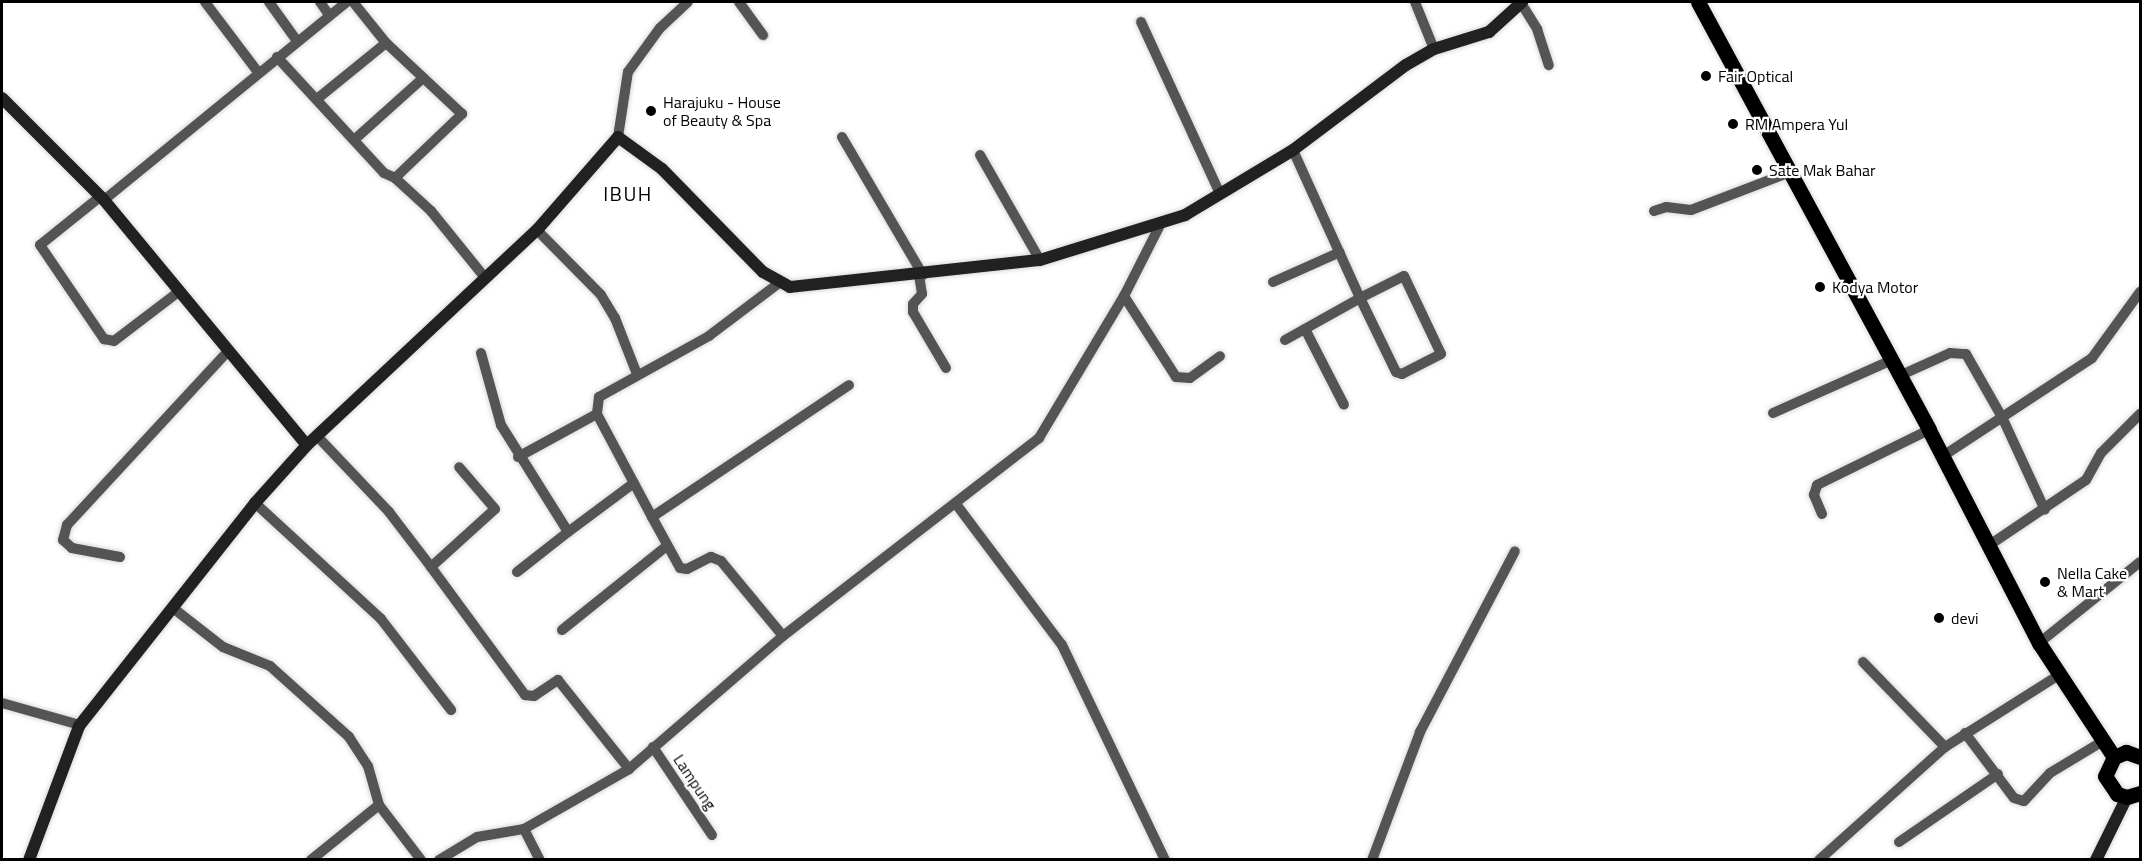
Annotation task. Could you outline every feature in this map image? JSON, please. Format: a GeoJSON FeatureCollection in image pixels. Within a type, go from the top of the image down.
{"type":"FeatureCollection","features":[{"type":"Feature","properties":{"kind":"main road"},"geometry":{"type":"LineString","coordinates":[[1698,2],[1788,173],[1943,456],[2039,643],[2114,757]]}},
{"type":"Feature","properties":{"kind":"main road"},"geometry":{"type":"LineString","coordinates":[[2134,795],[2116,794],[2105,776],[2114,757],[2126,752],[2140,755]]}},
{"type":"Feature","properties":{"kind":"street"},"geometry":{"type":"LineString","coordinates":[[205,2],[258,72]]}},
{"type":"Feature","properties":{"kind":"street"},"geometry":{"type":"LineString","coordinates":[[269,2],[297,41]]}},
{"type":"Feature","properties":{"kind":"street"},"geometry":{"type":"LineString","coordinates":[[320,2],[329,15]]}},
{"type":"Feature","properties":{"kind":"street"},"geometry":{"type":"LineString","coordinates":[[177,293],[114,341],[104,339],[40,247],[42,242],[103,198],[347,2]]}},
{"type":"Feature","properties":{"kind":"street"},"geometry":{"type":"LineString","coordinates":[[352,2],[386,43],[462,114],[395,178]]}},
{"type":"Feature","properties":{"kind":"street"},"geometry":{"type":"LineString","coordinates":[[29,860],[80,725],[255,503],[306,445],[537,230],[618,136],[628,72],[660,28],[688,2]]}},
{"type":"Feature","properties":{"kind":"street"},"geometry":{"type":"LineString","coordinates":[[739,2],[763,36]]}},
{"type":"Feature","properties":{"kind":"street"},"geometry":{"type":"LineString","coordinates":[[1414,2],[1434,49]]}},
{"type":"Feature","properties":{"kind":"street"},"geometry":{"type":"LineString","coordinates":[[618,136],[662,169],[763,272],[779,283],[809,287],[1040,260],[1160,225],[1220,194],[1293,150],[1434,49],[1489,32],[1522,2],[1550,65]]}},
{"type":"Feature","properties":{"kind":"street"},"geometry":{"type":"LineString","coordinates":[[1141,22],[1220,194]]}},
{"type":"Feature","properties":{"kind":"street"},"geometry":{"type":"LineString","coordinates":[[317,99],[386,43]]}},
{"type":"Feature","properties":{"kind":"street"},"geometry":{"type":"LineString","coordinates":[[277,57],[384,173],[395,178],[431,211],[486,279]]}},
{"type":"Feature","properties":{"kind":"street"},"geometry":{"type":"LineString","coordinates":[[354,140],[423,78]]}},
{"type":"Feature","properties":{"kind":"street"},"geometry":{"type":"LineString","coordinates":[[2,98],[103,198],[177,293],[306,445]]}},
{"type":"Feature","properties":{"kind":"street"},"geometry":{"type":"LineString","coordinates":[[842,137],[921,275],[922,294],[913,304],[913,312],[946,368]]}},
{"type":"Feature","properties":{"kind":"street"},"geometry":{"type":"LineString","coordinates":[[1285,340],[1360,298],[1406,277],[1440,347],[1439,357],[1399,374],[1360,298],[1293,150]]}},
{"type":"Feature","properties":{"kind":"street"},"geometry":{"type":"LineString","coordinates":[[980,155],[1040,260]]}},
{"type":"Feature","properties":{"kind":"street"},"geometry":{"type":"LineString","coordinates":[[1654,211],[1668,207],[1691,210],[1788,173]]}},
{"type":"Feature","properties":{"kind":"street"},"geometry":{"type":"LineString","coordinates":[[439,860],[477,837],[524,829],[629,769],[783,636],[1039,438],[1124,296],[1160,225]]}},
{"type":"Feature","properties":{"kind":"street"},"geometry":{"type":"LineString","coordinates":[[537,230],[601,295],[615,318],[637,374]]}},
{"type":"Feature","properties":{"kind":"street"},"geometry":{"type":"LineString","coordinates":[[1273,282],[1340,252]]}},
{"type":"Feature","properties":{"kind":"street"},"geometry":{"type":"LineString","coordinates":[[779,283],[710,336],[637,374],[599,397],[597,414],[680,568],[687,568],[711,557],[721,561],[783,636]]}},
{"type":"Feature","properties":{"kind":"street"},"geometry":{"type":"LineString","coordinates":[[1943,456],[2092,358],[2140,292]]}},
{"type":"Feature","properties":{"kind":"street"},"geometry":{"type":"LineString","coordinates":[[1124,296],[1176,377],[1190,378],[1220,356]]}},
{"type":"Feature","properties":{"kind":"street"},"geometry":{"type":"LineString","coordinates":[[1305,329],[1344,405]]}},
{"type":"Feature","properties":{"kind":"street"},"geometry":{"type":"LineString","coordinates":[[120,557],[72,548],[63,540],[66,525],[228,351]]}},
{"type":"Feature","properties":{"kind":"street"},"geometry":{"type":"LineString","coordinates":[[481,353],[494,406],[518,458],[568,532]]}},
{"type":"Feature","properties":{"kind":"street"},"geometry":{"type":"LineString","coordinates":[[1899,376],[1950,353],[1966,354],[2002,417],[2045,510]]}},
{"type":"Feature","properties":{"kind":"street"},"geometry":{"type":"LineString","coordinates":[[1773,413],[1890,361]]}},
{"type":"Feature","properties":{"kind":"street"},"geometry":{"type":"LineString","coordinates":[[652,517],[849,385]]}},
{"type":"Feature","properties":{"kind":"street"},"geometry":{"type":"LineString","coordinates":[[518,458],[597,414]]}},
{"type":"Feature","properties":{"kind":"street"},"geometry":{"type":"LineString","coordinates":[[1988,546],[2045,510],[2086,480],[2101,453],[2140,414]]}},
{"type":"Feature","properties":{"kind":"street"},"geometry":{"type":"LineString","coordinates":[[1822,514],[1814,495],[1817,485],[1929,430]]}},
{"type":"Feature","properties":{"kind":"street"},"geometry":{"type":"LineString","coordinates":[[317,436],[389,512],[525,695],[534,696],[558,680],[629,769]]}},
{"type":"Feature","properties":{"kind":"street"},"geometry":{"type":"LineString","coordinates":[[431,567],[495,509],[459,467]]}},
{"type":"Feature","properties":{"kind":"street"},"geometry":{"type":"LineString","coordinates":[[517,572],[634,483]]}},
{"type":"Feature","properties":{"kind":"street"},"geometry":{"type":"LineString","coordinates":[[255,503],[381,619],[451,710]]}},
{"type":"Feature","properties":{"kind":"street"},"geometry":{"type":"LineString","coordinates":[[956,504],[1062,645],[1165,860]]}},
{"type":"Feature","properties":{"kind":"street"},"geometry":{"type":"LineString","coordinates":[[562,630],[667,546]]}},
{"type":"Feature","properties":{"kind":"street"},"geometry":{"type":"LineString","coordinates":[[1372,860],[1420,732],[1515,551]]}},
{"type":"Feature","properties":{"kind":"street"},"geometry":{"type":"LineString","coordinates":[[2039,643],[2140,562]]}},
{"type":"Feature","properties":{"kind":"street"},"geometry":{"type":"LineString","coordinates":[[173,608],[223,647],[264,662],[317,706],[349,737],[368,766],[379,805],[421,860]]}},
{"type":"Feature","properties":{"kind":"street"},"geometry":{"type":"LineString","coordinates":[[1863,662],[1945,747]]}},
{"type":"Feature","properties":{"kind":"street"},"geometry":{"type":"LineString","coordinates":[[1819,860],[1945,747],[2059,675]]}},
{"type":"Feature","properties":{"kind":"street"},"geometry":{"type":"LineString","coordinates":[[2,703],[80,725]]}},
{"type":"Feature","properties":{"kind":"street"},"geometry":{"type":"LineString","coordinates":[[1965,733],[2014,798],[2024,801],[2050,773],[2103,741]]}},
{"type":"Feature","properties":{"kind":"street","name":"Lampung"},"geometry":{"type":"LineString","coordinates":[[653,747],[712,835]]}},
{"type":"Feature","properties":{"kind":"street"},"geometry":{"type":"LineString","coordinates":[[1899,842],[1998,774]]}},
{"type":"Feature","properties":{"kind":"street"},"geometry":{"type":"LineString","coordinates":[[2096,860],[2134,795]]}},
{"type":"Feature","properties":{"kind":"street"},"geometry":{"type":"LineString","coordinates":[[311,860],[379,805]]}},
{"type":"Feature","properties":{"kind":"street"},"geometry":{"type":"LineString","coordinates":[[524,829],[540,860]]}},
{"type":"Feature","properties":{"kind":"place","name":"Fair Optical"},"geometry":{"type":"Point","coordinates":[1706,76]}},
{"type":"Feature","properties":{"kind":"place","name":"Harajuku - House of Beauty & Spa"},"geometry":{"type":"Point","coordinates":[651,111]}},
{"type":"Feature","properties":{"kind":"place","name":"RM Ampera Yul"},"geometry":{"type":"Point","coordinates":[1733,124]}},
{"type":"Feature","properties":{"kind":"place","name":"Sate Mak Bahar"},"geometry":{"type":"Point","coordinates":[1757,170]}},
{"type":"Feature","properties":{"kind":"place","name":"Kodya Motor"},"geometry":{"type":"Point","coordinates":[1820,287]}},
{"type":"Feature","properties":{"kind":"place","name":"Nella Cake & Mart"},"geometry":{"type":"Point","coordinates":[2045,582]}},
{"type":"Feature","properties":{"kind":"place","name":"devi"},"geometry":{"type":"Point","coordinates":[1939,618]}},
{"type":"Feature","properties":{"kind":"district","name":"IBUH"},"geometry":{"type":"Point","coordinates":[628,193]}}]}
